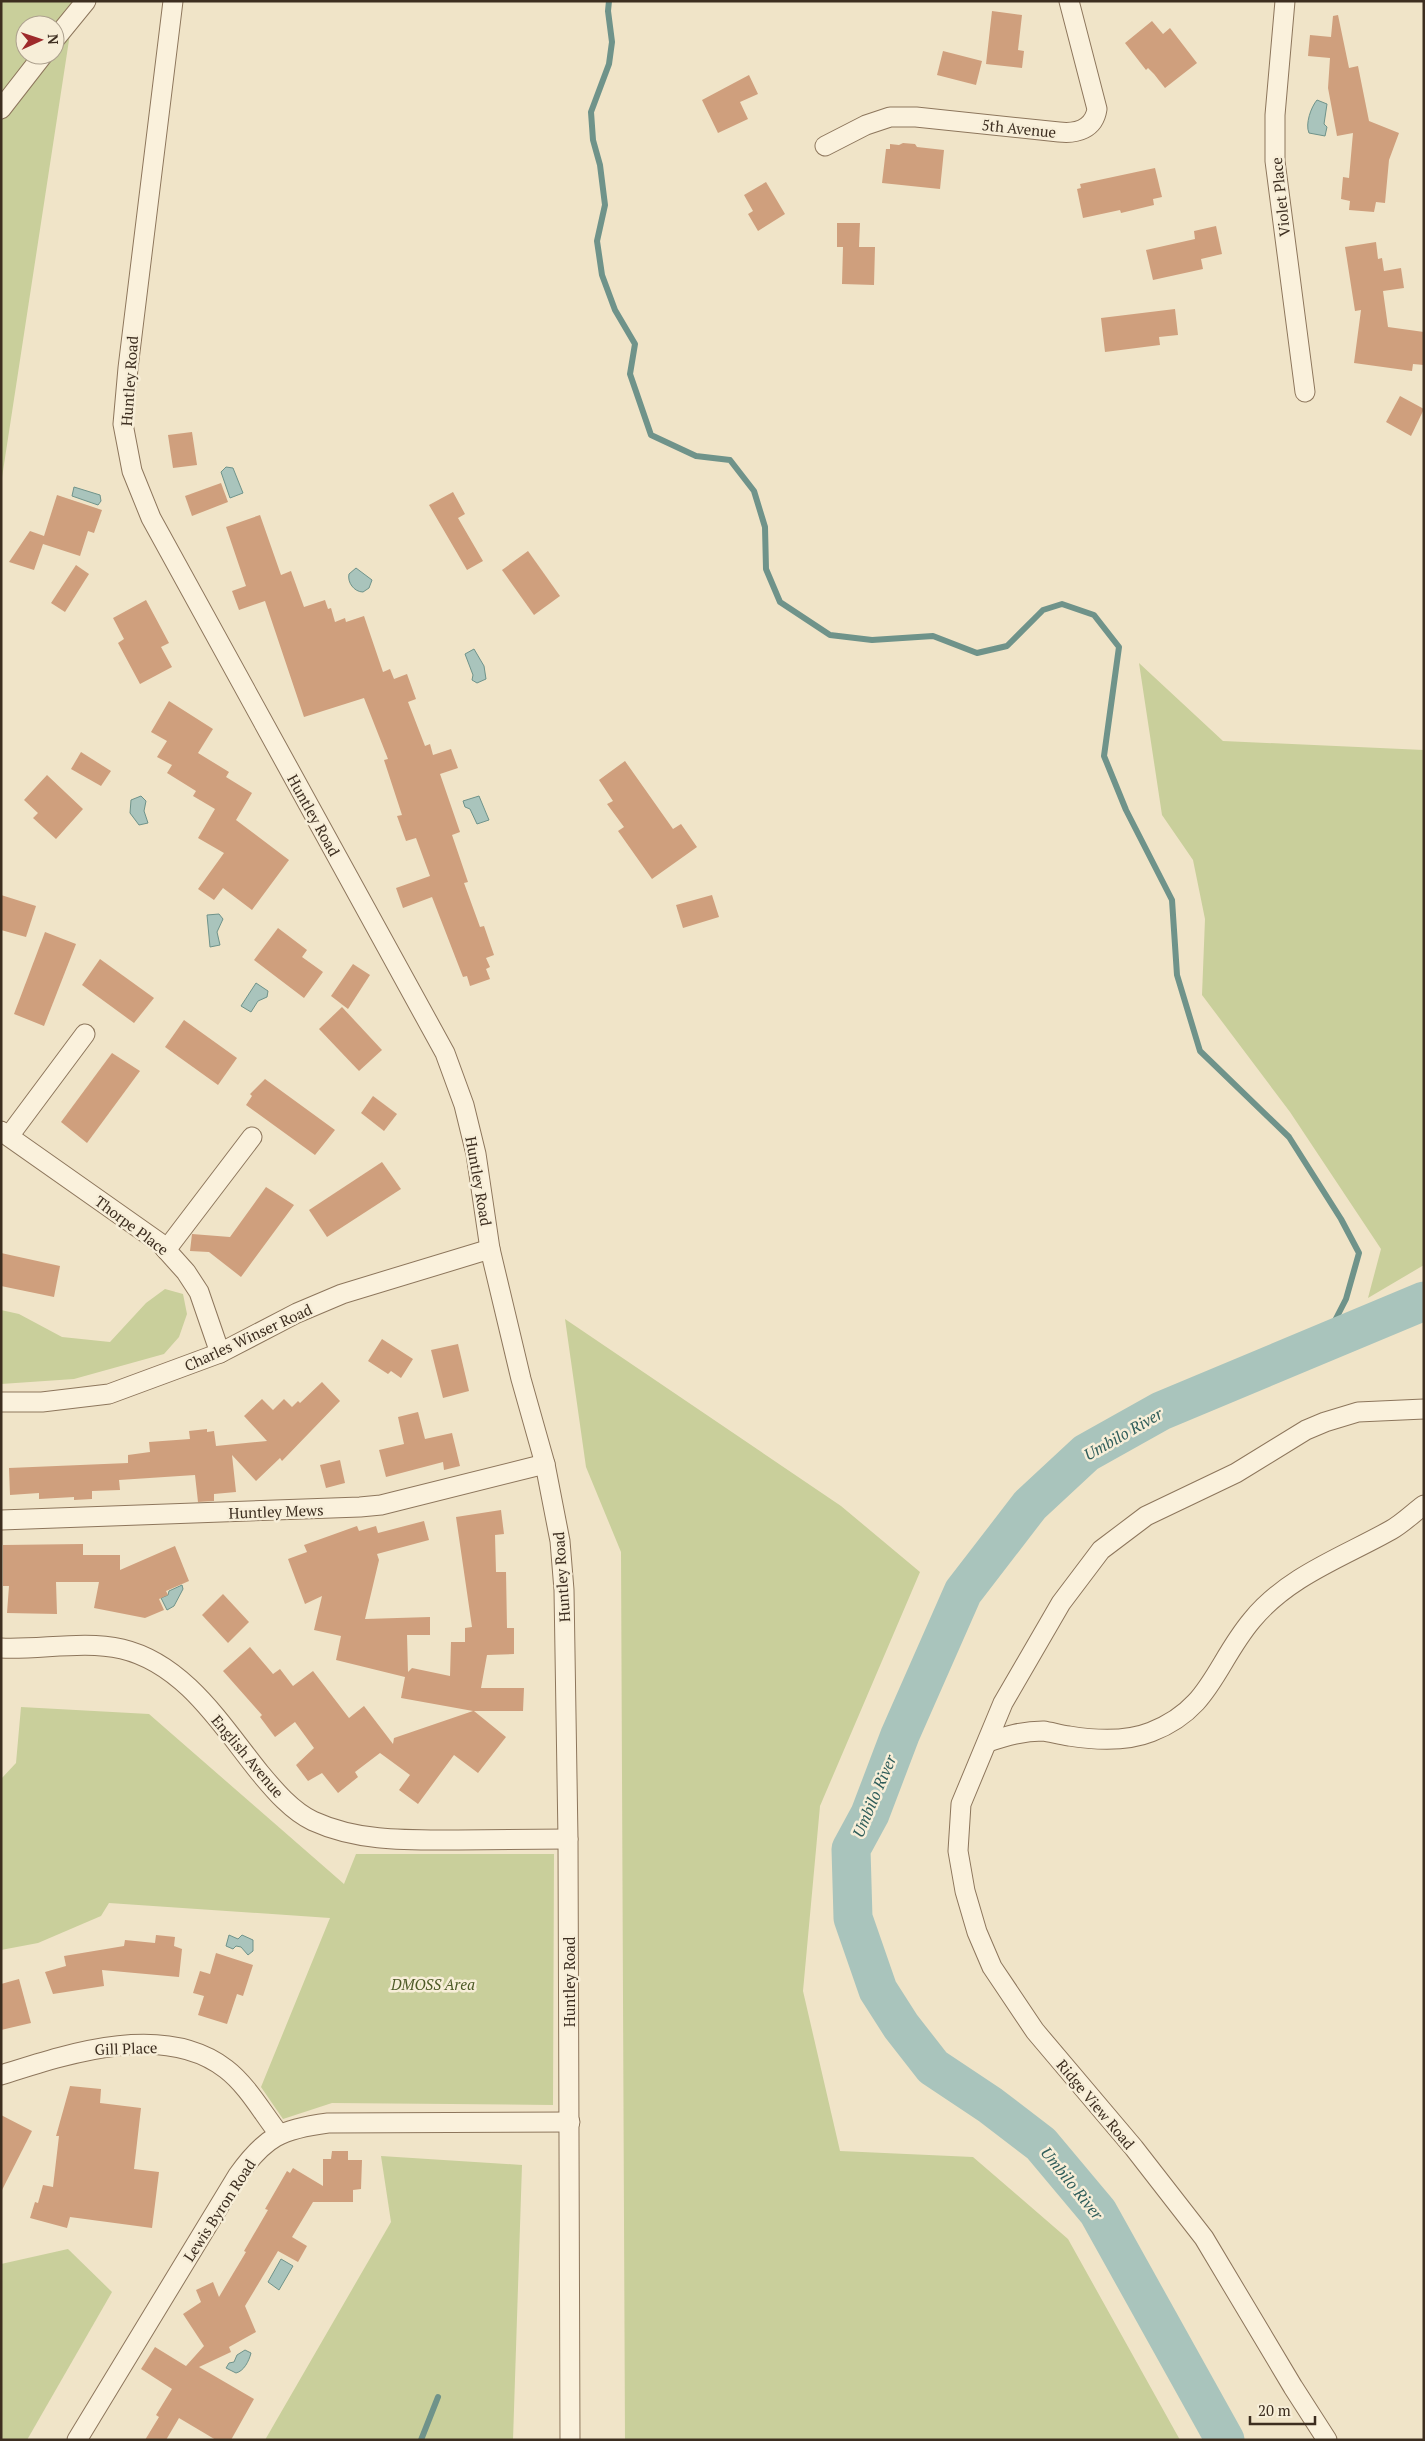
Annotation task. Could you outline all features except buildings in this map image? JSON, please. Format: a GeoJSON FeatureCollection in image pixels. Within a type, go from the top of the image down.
{"type":"FeatureCollection","features":[{"type":"Feature","properties":{"kind":"street"},"geometry":{"type":"LineString","coordinates":[[65,27],[86,1]]}},
{"type":"Feature","properties":{"kind":"street","name":"Huntley Road"},"geometry":{"type":"LineString","coordinates":[[173,1],[128,368],[123,424],[132,471],[151,518],[445,1053],[464,1105],[476,1154],[490,1249],[521,1379],[545,1464],[560,1540],[564,1590],[568,1839],[570,2440]]}},
{"type":"Feature","properties":{"kind":"street","name":"5th Avenue"},"geometry":{"type":"LineString","coordinates":[[825,146],[866,125],[890,117],[916,117],[1070,133],[1082,130],[1090,125],[1095,118],[1097,109],[1069,1]]}},
{"type":"Feature","properties":{"kind":"street","name":"Violet Place"},"geometry":{"type":"LineString","coordinates":[[1285,1],[1275,115],[1275,161],[1305,392]]}},
{"type":"Feature","properties":{"kind":"street"},"geometry":{"type":"LineString","coordinates":[[1,109],[35,65]]}},
{"type":"Feature","properties":{"kind":"street"},"geometry":{"type":"LineString","coordinates":[[5,1134],[85,1034]]}},
{"type":"Feature","properties":{"kind":"street","name":"Thorpe Place"},"geometry":{"type":"LineString","coordinates":[[5,1134],[160,1243],[186,1272],[199,1292],[220,1353]]}},
{"type":"Feature","properties":{"kind":"street"},"geometry":{"type":"LineString","coordinates":[[166,1250],[252,1137]]}},
{"type":"Feature","properties":{"kind":"street","name":"Charles Winser Road"},"geometry":{"type":"LineString","coordinates":[[1,1402],[42,1402],[109,1394],[220,1353],[342,1294],[490,1249]]}},
{"type":"Feature","properties":{"kind":"street","name":"Ridge View Road"},"geometry":{"type":"LineString","coordinates":[[1327,2440],[1204,2238],[1134,2148],[1035,2031],[992,1967],[977,1932],[965,1891],[958,1851],[961,1804],[1003,1703],[1061,1603],[1101,1550],[1146,1516],[1252,1464],[1306,1430],[1358,1412],[1424,1409]]}},
{"type":"Feature","properties":{"kind":"street","name":"Huntley Mews"},"geometry":{"type":"LineString","coordinates":[[1,1520],[360,1507],[381,1504],[545,1464]]}},
{"type":"Feature","properties":{"kind":"street"},"geometry":{"type":"LineString","coordinates":[[988,1742],[1029,1731],[1099,1739],[1123,1738],[1150,1733],[1179,1720],[1213,1683],[1252,1620],[1276,1596],[1305,1575],[1393,1529],[1424,1505]]}},
{"type":"Feature","properties":{"kind":"street","name":"English Avenue"},"geometry":{"type":"LineString","coordinates":[[1,1648],[92,1646],[122,1649],[162,1665],[196,1694],[273,1788],[290,1805],[311,1820],[335,1830],[367,1838],[397,1840],[568,1839]]}},
{"type":"Feature","properties":{"kind":"street","name":"Gill Place"},"geometry":{"type":"LineString","coordinates":[[1,2075],[92,2049],[148,2045],[179,2049],[204,2057],[225,2068],[242,2085],[279,2134]]}},
{"type":"Feature","properties":{"kind":"street","name":"Lewis Byron Road"},"geometry":{"type":"LineString","coordinates":[[77,2440],[238,2175],[251,2157],[279,2134],[303,2126],[328,2123],[570,2122]]}},
{"type":"Feature","properties":{"kind":"green space"},"geometry":{"type":"Polygon","coordinates":[[[1,1],[75,1],[1,484],[1,1]]]}},
{"type":"Feature","properties":{"kind":"green space"},"geometry":{"type":"Polygon","coordinates":[[[1139,663],[1223,741],[1424,750],[1424,1265],[1368,1298],[1381,1249],[1290,1112],[1202,995],[1205,919],[1193,860],[1162,815],[1139,663]]]}},
{"type":"Feature","properties":{"kind":"green space"},"geometry":{"type":"Polygon","coordinates":[[[165,1289],[183,1294],[187,1314],[179,1337],[164,1354],[74,1379],[1,1384],[1,1310],[19,1314],[62,1337],[110,1342],[146,1303],[165,1289]]]}},
{"type":"Feature","properties":{"kind":"green space"},"geometry":{"type":"Polygon","coordinates":[[[565,1319],[841,1506],[920,1572],[820,1806],[803,1991],[840,2151],[973,2157],[1068,2239],[1180,2440],[625,2440],[621,1552],[586,1467],[565,1319]]]}},
{"type":"Feature","properties":{"kind":"green space","name":"DMOSS Area"},"geometry":{"type":"Polygon","coordinates":[[[21,1707],[149,1714],[344,1884],[356,1854],[554,1854],[553,2105],[332,2103],[283,2119],[261,2087],[330,1918],[109,1903],[101,1916],[38,1943],[1,1950],[1,1779],[16,1763],[21,1707]]]}},
{"type":"Feature","properties":{"kind":"green space"},"geometry":{"type":"Polygon","coordinates":[[[381,2156],[522,2165],[513,2440],[265,2440],[391,2222],[381,2156]]]}},
{"type":"Feature","properties":{"kind":"green space"},"geometry":{"type":"Polygon","coordinates":[[[68,2249],[112,2292],[27,2440],[1,2440],[1,2264],[68,2249]]]}},
{"type":"Feature","properties":{"kind":"water"},"geometry":{"type":"Polygon","coordinates":[[[1317,100],[1327,104],[1324,124],[1327,127],[1325,136],[1309,133],[1308,129],[1309,116],[1317,100]]]}},
{"type":"Feature","properties":{"kind":"water"},"geometry":{"type":"Polygon","coordinates":[[[226,467],[233,468],[243,493],[230,498],[221,472],[226,467]]]}},
{"type":"Feature","properties":{"kind":"water"},"geometry":{"type":"Polygon","coordinates":[[[74,487],[100,495],[101,501],[98,505],[72,496],[74,487]]]}},
{"type":"Feature","properties":{"kind":"water"},"geometry":{"type":"Polygon","coordinates":[[[356,568],[372,580],[369,588],[363,592],[354,588],[349,580],[349,574],[356,568]]]}},
{"type":"Feature","properties":{"kind":"water"},"geometry":{"type":"Polygon","coordinates":[[[474,649],[484,666],[486,679],[477,683],[472,680],[473,675],[465,654],[474,649]]]}},
{"type":"Feature","properties":{"kind":"water"},"geometry":{"type":"Polygon","coordinates":[[[141,796],[146,801],[144,811],[148,823],[139,825],[130,813],[131,800],[141,796]]]}},
{"type":"Feature","properties":{"kind":"water"},"geometry":{"type":"Polygon","coordinates":[[[479,796],[489,820],[477,824],[470,809],[465,807],[463,801],[479,796]]]}},
{"type":"Feature","properties":{"kind":"water"},"geometry":{"type":"Polygon","coordinates":[[[219,914],[223,919],[217,932],[220,945],[210,947],[207,915],[219,914]]]}},
{"type":"Feature","properties":{"kind":"water"},"geometry":{"type":"Polygon","coordinates":[[[256,983],[268,991],[267,997],[258,1001],[251,1012],[241,1006],[256,983]]]}},
{"type":"Feature","properties":{"kind":"water"},"geometry":{"type":"Polygon","coordinates":[[[182,1585],[183,1589],[174,1606],[167,1610],[161,1598],[168,1595],[169,1591],[182,1585]]]}},
{"type":"Feature","properties":{"kind":"water"},"geometry":{"type":"Polygon","coordinates":[[[229,1935],[238,1939],[242,1935],[253,1940],[253,1951],[248,1955],[241,1947],[236,1946],[233,1949],[226,1946],[229,1935]]]}},
{"type":"Feature","properties":{"kind":"water"},"geometry":{"type":"Polygon","coordinates":[[[281,2259],[293,2266],[279,2290],[268,2282],[281,2259]]]}},
{"type":"Feature","properties":{"kind":"water"},"geometry":{"type":"Polygon","coordinates":[[[245,2350],[251,2353],[244,2368],[236,2373],[226,2368],[229,2363],[234,2362],[237,2355],[245,2350]]]}},
{"type":"Feature","properties":{"kind":"waterway"},"geometry":{"type":"LineString","coordinates":[[609,1],[608,11],[612,42],[609,64],[591,112],[593,140],[600,165],[605,205],[597,241],[602,275],[615,310],[635,344],[630,374],[651,435],[696,456],[730,460],[754,491],[765,527],[766,569],[780,602],[830,635],[872,640],[933,636],[977,653],[1007,646],[1043,610],[1062,604],[1094,615],[1119,647],[1104,756],[1126,810],[1172,900],[1177,975],[1200,1051],[1289,1137],[1341,1219],[1359,1253],[1346,1299],[1324,1342]]}},
{"type":"Feature","properties":{"kind":"waterway","name":"Umbilo River"},"geometry":{"type":"LineString","coordinates":[[1225,2440],[1098,2212],[1041,2144],[990,2105],[933,2067],[901,2026],[878,1990],[853,1918],[851,1849],[870,1814],[900,1735],[963,1592],[1030,1505],[1086,1453],[1161,1411],[1424,1301]]}},
{"type":"Feature","properties":{"kind":"waterway"},"geometry":{"type":"LineString","coordinates":[[421,2440],[438,2397]]}}]}
